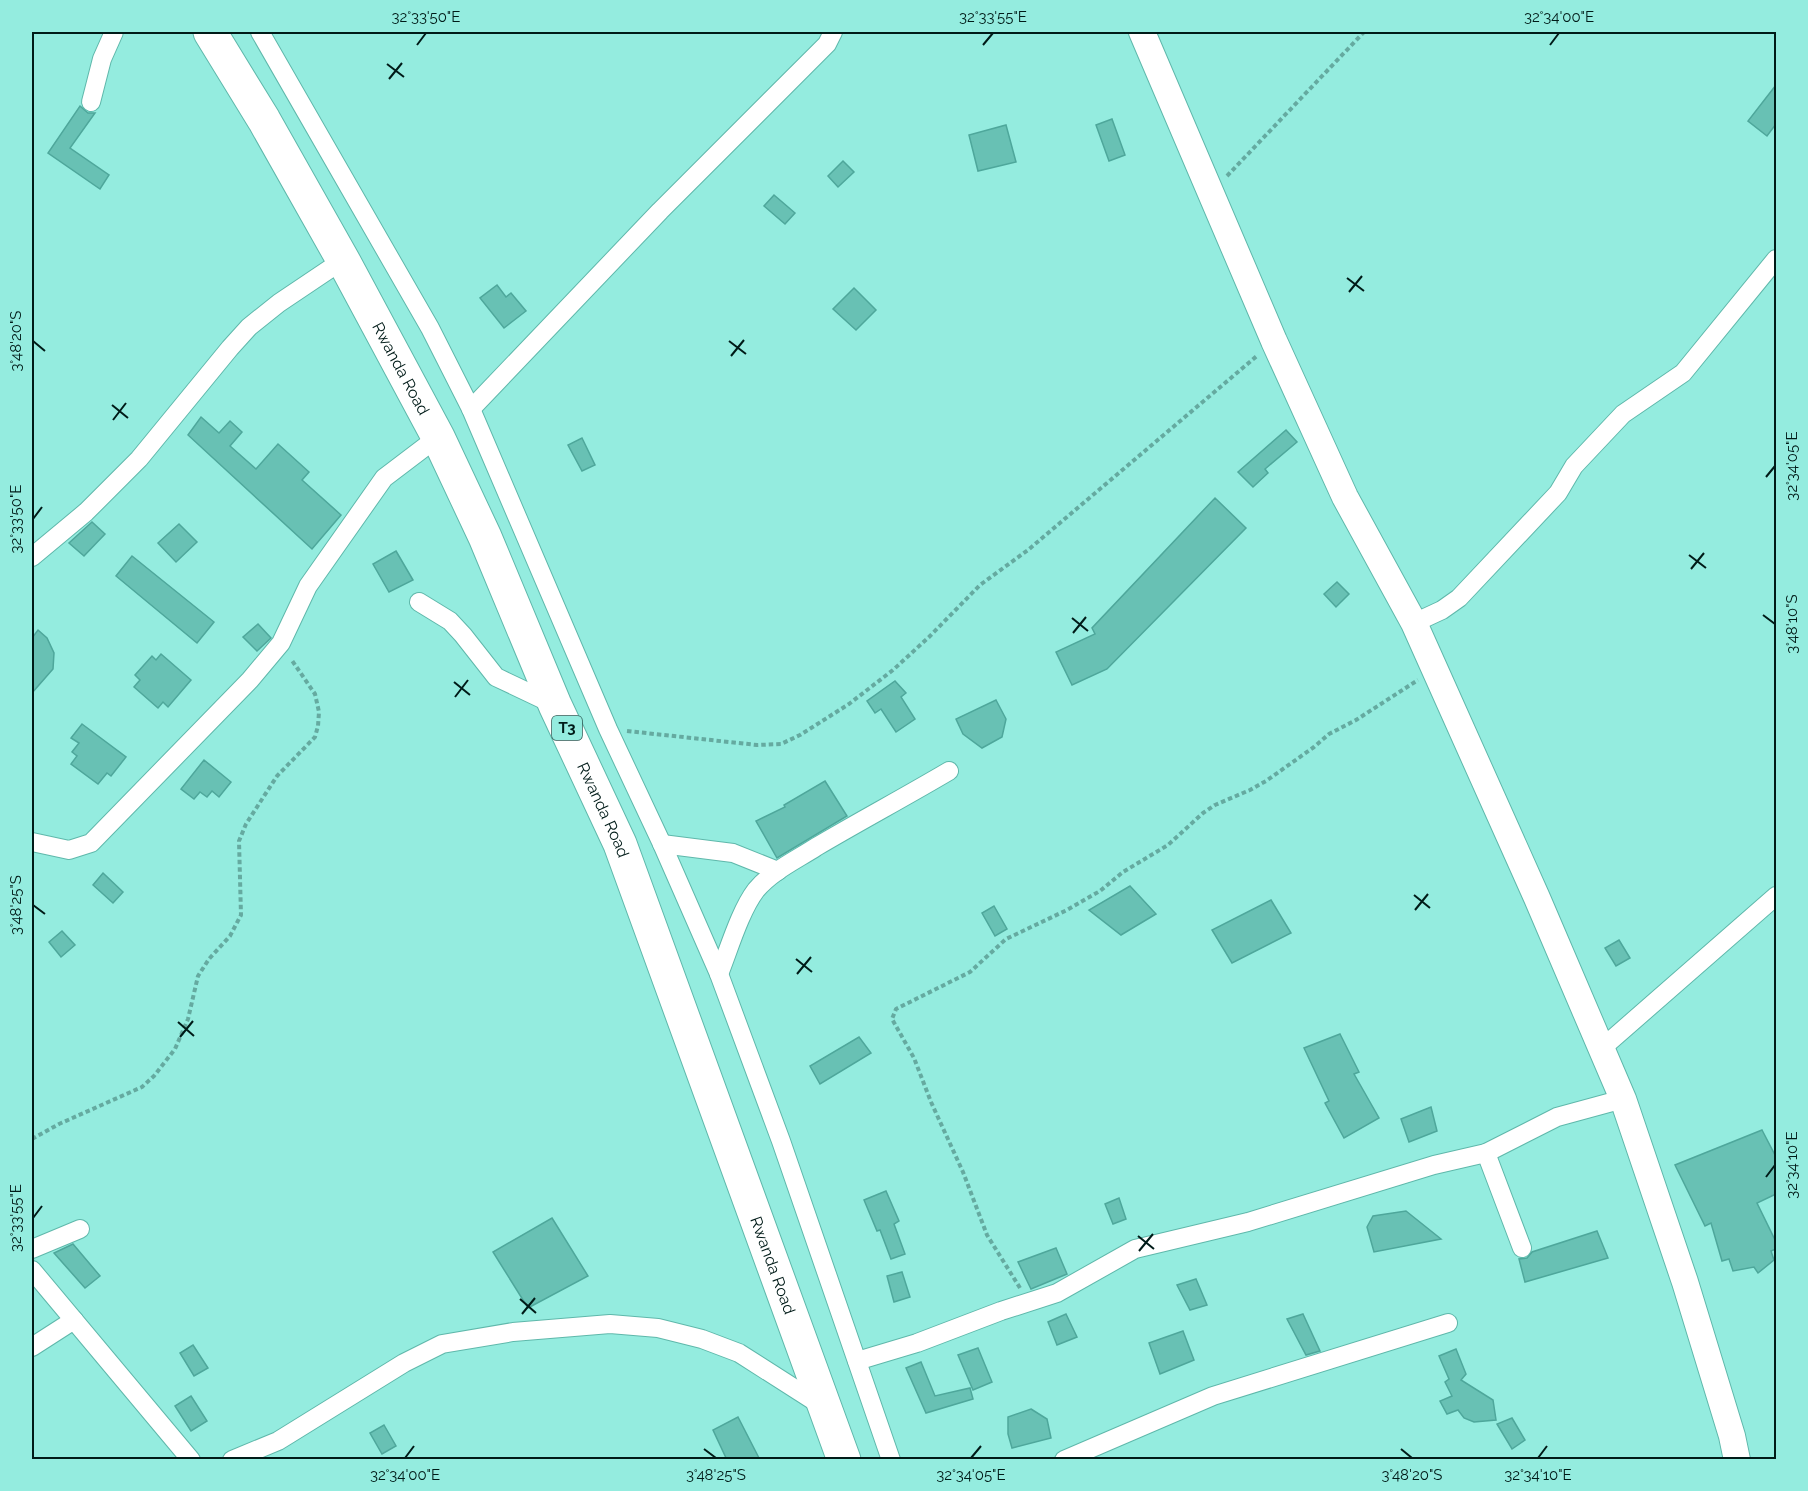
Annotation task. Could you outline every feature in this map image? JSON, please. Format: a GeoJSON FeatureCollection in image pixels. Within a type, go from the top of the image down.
{"type":"FeatureCollection","features":[{"type":"Feature","properties":{"kind":"highway","name":"Rwanda Road"},"geometry":{"type":"LineString","coordinates":[[210,32],[264,120],[342,260],[438,437],[485,537],[555,705],[620,844],[844,1460]]}},
{"type":"Feature","properties":{"kind":"street"},"geometry":{"type":"LineString","coordinates":[[92,102],[99,70],[114,32]]}},
{"type":"Feature","properties":{"kind":"street"},"geometry":{"type":"LineString","coordinates":[[260,32],[430,328],[471,409],[608,729],[662,844],[718,974],[781,1141],[891,1460]]}},
{"type":"Feature","properties":{"kind":"street"},"geometry":{"type":"LineString","coordinates":[[471,409],[652,219],[827,44],[833,32]]}},
{"type":"Feature","properties":{"kind":"street"},"geometry":{"type":"LineString","coordinates":[[1142,32],[1274,341],[1345,497],[1414,623],[1538,898],[1623,1099],[1685,1282],[1732,1436],[1737,1460]]}},
{"type":"Feature","properties":{"kind":"street"},"geometry":{"type":"LineString","coordinates":[[1414,623],[1442,610],[1459,598],[1558,493],[1574,466],[1623,414],[1683,373],[1776,259]]}},
{"type":"Feature","properties":{"kind":"street"},"geometry":{"type":"LineString","coordinates":[[32,557],[86,512],[139,459],[249,327],[279,303],[342,260]]}},
{"type":"Feature","properties":{"kind":"street"},"geometry":{"type":"LineString","coordinates":[[32,842],[69,850],[91,843],[250,680],[281,643],[308,586],[384,478],[438,437]]}},
{"type":"Feature","properties":{"kind":"street"},"geometry":{"type":"LineString","coordinates":[[419,602],[450,621],[496,677],[555,705]]}},
{"type":"Feature","properties":{"kind":"street"},"geometry":{"type":"LineString","coordinates":[[718,974],[744,910],[756,891],[778,871],[949,771]]}},
{"type":"Feature","properties":{"kind":"street"},"geometry":{"type":"LineString","coordinates":[[662,844],[733,853],[778,871]]}},
{"type":"Feature","properties":{"kind":"street"},"geometry":{"type":"LineString","coordinates":[[1601,1050],[1776,896]]}},
{"type":"Feature","properties":{"kind":"street"},"geometry":{"type":"LineString","coordinates":[[857,1361],[1056,1293],[1135,1249],[1248,1222],[1434,1165],[1486,1153],[1557,1117],[1623,1099]]}},
{"type":"Feature","properties":{"kind":"street"},"geometry":{"type":"LineString","coordinates":[[1486,1153],[1522,1248]]}},
{"type":"Feature","properties":{"kind":"street"},"geometry":{"type":"LineString","coordinates":[[32,1249],[80,1229]]}},
{"type":"Feature","properties":{"kind":"street"},"geometry":{"type":"LineString","coordinates":[[32,1270],[191,1460]]}},
{"type":"Feature","properties":{"kind":"street"},"geometry":{"type":"LineString","coordinates":[[32,1347],[74,1320]]}},
{"type":"Feature","properties":{"kind":"street"},"geometry":{"type":"LineString","coordinates":[[1064,1460],[1213,1396],[1448,1323]]}},
{"type":"Feature","properties":{"kind":"street"},"geometry":{"type":"LineString","coordinates":[[231,1460],[278,1441],[404,1363],[442,1344],[513,1332],[610,1324],[669,1331],[702,1339],[738,1353],[826,1409]]}},
{"type":"Feature","properties":{"kind":"path"},"geometry":{"type":"LineString","coordinates":[[1211,194],[1364,32]]}},
{"type":"Feature","properties":{"kind":"path"},"geometry":{"type":"LineString","coordinates":[[608,729],[757,746],[781,744],[800,735],[849,704],[893,670],[980,585],[1038,542],[1274,341]]}},
{"type":"Feature","properties":{"kind":"path"},"geometry":{"type":"LineString","coordinates":[[32,1139],[59,1124],[142,1087],[167,1061],[182,1036],[198,976],[209,959],[230,936],[241,915],[238,842],[246,824],[278,776],[315,736],[318,726],[319,712],[315,694],[281,643]]}},
{"type":"Feature","properties":{"kind":"path"},"geometry":{"type":"LineString","coordinates":[[1027,1302],[1012,1273],[987,1235],[963,1172],[914,1058],[892,1019],[894,1013],[903,1005],[950,984],[970,972],[1005,939],[1067,910],[1100,891],[1123,872],[1168,845],[1215,805],[1258,786],[1304,755],[1329,734],[1362,717],[1434,670]]}},
{"type":"Feature","properties":{"kind":"building"},"geometry":{"type":"Polygon","coordinates":[[[1776,85],[1776,124],[1767,136],[1748,121],[1776,85]]]}},
{"type":"Feature","properties":{"kind":"building"},"geometry":{"type":"Polygon","coordinates":[[[80,106],[88,113],[95,113],[70,148],[109,175],[100,189],[48,153],[80,106]]]}},
{"type":"Feature","properties":{"kind":"building"},"geometry":{"type":"Polygon","coordinates":[[[1112,119],[1125,155],[1109,161],[1096,125],[1112,119]]]}},
{"type":"Feature","properties":{"kind":"building"},"geometry":{"type":"Polygon","coordinates":[[[1006,125],[1016,162],[978,171],[969,135],[1006,125]]]}},
{"type":"Feature","properties":{"kind":"building"},"geometry":{"type":"Polygon","coordinates":[[[843,161],[854,172],[838,187],[828,176],[843,161]]]}},
{"type":"Feature","properties":{"kind":"building"},"geometry":{"type":"Polygon","coordinates":[[[774,195],[795,213],[785,224],[764,206],[774,195]]]}},
{"type":"Feature","properties":{"kind":"building"},"geometry":{"type":"Polygon","coordinates":[[[497,285],[506,297],[511,293],[526,311],[504,328],[480,298],[497,285]]]}},
{"type":"Feature","properties":{"kind":"building"},"geometry":{"type":"Polygon","coordinates":[[[854,288],[876,310],[856,330],[833,309],[854,288]]]}},
{"type":"Feature","properties":{"kind":"building"},"geometry":{"type":"Polygon","coordinates":[[[201,417],[219,433],[230,421],[242,432],[230,446],[256,469],[278,444],[309,472],[302,480],[341,515],[312,549],[188,435],[201,417]]]}},
{"type":"Feature","properties":{"kind":"building"},"geometry":{"type":"Polygon","coordinates":[[[1286,430],[1297,442],[1265,469],[1268,473],[1253,487],[1238,472],[1286,430]]]}},
{"type":"Feature","properties":{"kind":"building"},"geometry":{"type":"Polygon","coordinates":[[[582,438],[595,465],[582,471],[568,445],[582,438]]]}},
{"type":"Feature","properties":{"kind":"building"},"geometry":{"type":"Polygon","coordinates":[[[1215,498],[1246,528],[1107,669],[1072,685],[1056,652],[1095,634],[1092,628],[1215,498]]]}},
{"type":"Feature","properties":{"kind":"building"},"geometry":{"type":"Polygon","coordinates":[[[92,522],[105,534],[84,556],[69,543],[92,522]]]}},
{"type":"Feature","properties":{"kind":"building"},"geometry":{"type":"Polygon","coordinates":[[[179,524],[197,542],[176,562],[158,543],[179,524]]]}},
{"type":"Feature","properties":{"kind":"building"},"geometry":{"type":"Polygon","coordinates":[[[396,551],[413,580],[389,592],[373,564],[396,551]]]}},
{"type":"Feature","properties":{"kind":"building"},"geometry":{"type":"Polygon","coordinates":[[[132,556],[214,622],[197,643],[116,576],[132,556]]]}},
{"type":"Feature","properties":{"kind":"building"},"geometry":{"type":"Polygon","coordinates":[[[1337,582],[1349,594],[1336,607],[1324,594],[1337,582]]]}},
{"type":"Feature","properties":{"kind":"building"},"geometry":{"type":"Polygon","coordinates":[[[258,624],[271,638],[257,651],[243,637],[258,624]]]}},
{"type":"Feature","properties":{"kind":"building"},"geometry":{"type":"Polygon","coordinates":[[[38,630],[47,638],[54,653],[53,669],[32,693],[32,638],[38,630]]]}},
{"type":"Feature","properties":{"kind":"building"},"geometry":{"type":"Polygon","coordinates":[[[161,654],[191,680],[168,707],[163,702],[158,708],[134,687],[140,680],[135,675],[152,656],[156,660],[161,654]]]}},
{"type":"Feature","properties":{"kind":"building"},"geometry":{"type":"Polygon","coordinates":[[[895,681],[906,693],[901,697],[915,719],[896,732],[881,709],[875,713],[867,701],[895,681]]]}},
{"type":"Feature","properties":{"kind":"building"},"geometry":{"type":"Polygon","coordinates":[[[996,700],[1006,719],[1002,737],[982,748],[963,734],[956,719],[996,700]]]}},
{"type":"Feature","properties":{"kind":"building"},"geometry":{"type":"Polygon","coordinates":[[[82,724],[126,757],[111,776],[107,773],[98,784],[71,764],[77,756],[72,752],[79,743],[71,738],[82,724]]]}},
{"type":"Feature","properties":{"kind":"building"},"geometry":{"type":"Polygon","coordinates":[[[204,760],[231,782],[219,797],[212,791],[207,797],[200,792],[194,799],[181,789],[204,760]]]}},
{"type":"Feature","properties":{"kind":"building"},"geometry":{"type":"Polygon","coordinates":[[[825,781],[847,816],[777,858],[756,821],[785,807],[784,805],[825,781]]]}},
{"type":"Feature","properties":{"kind":"building"},"geometry":{"type":"Polygon","coordinates":[[[103,873],[123,892],[113,903],[93,885],[103,873]]]}},
{"type":"Feature","properties":{"kind":"building"},"geometry":{"type":"Polygon","coordinates":[[[1130,886],[1156,914],[1121,935],[1089,910],[1130,886]]]}},
{"type":"Feature","properties":{"kind":"building"},"geometry":{"type":"Polygon","coordinates":[[[1271,900],[1291,933],[1232,963],[1212,930],[1271,900]]]}},
{"type":"Feature","properties":{"kind":"building"},"geometry":{"type":"Polygon","coordinates":[[[994,906],[1007,929],[995,936],[982,913],[994,906]]]}},
{"type":"Feature","properties":{"kind":"building"},"geometry":{"type":"Polygon","coordinates":[[[62,931],[75,945],[61,957],[49,942],[62,931]]]}},
{"type":"Feature","properties":{"kind":"building"},"geometry":{"type":"Polygon","coordinates":[[[1619,940],[1630,958],[1616,966],[1605,948],[1619,940]]]}},
{"type":"Feature","properties":{"kind":"building"},"geometry":{"type":"Polygon","coordinates":[[[1340,1034],[1359,1072],[1354,1074],[1379,1118],[1344,1138],[1325,1103],[1329,1101],[1304,1048],[1340,1034]]]}},
{"type":"Feature","properties":{"kind":"building"},"geometry":{"type":"Polygon","coordinates":[[[859,1037],[871,1053],[820,1084],[810,1066],[859,1037]]]}},
{"type":"Feature","properties":{"kind":"building"},"geometry":{"type":"Polygon","coordinates":[[[1431,1107],[1437,1131],[1409,1142],[1401,1119],[1431,1107]]]}},
{"type":"Feature","properties":{"kind":"building"},"geometry":{"type":"Polygon","coordinates":[[[1762,1130],[1776,1157],[1776,1194],[1757,1203],[1776,1242],[1776,1249],[1771,1251],[1774,1260],[1758,1273],[1754,1267],[1733,1271],[1729,1259],[1722,1261],[1711,1223],[1705,1226],[1675,1165],[1762,1130]]]}},
{"type":"Feature","properties":{"kind":"building"},"geometry":{"type":"Polygon","coordinates":[[[886,1191],[899,1221],[894,1224],[905,1254],[891,1259],[880,1230],[877,1231],[864,1200],[886,1191]]]}},
{"type":"Feature","properties":{"kind":"building"},"geometry":{"type":"Polygon","coordinates":[[[1119,1198],[1126,1219],[1113,1224],[1105,1204],[1119,1198]]]}},
{"type":"Feature","properties":{"kind":"building"},"geometry":{"type":"Polygon","coordinates":[[[1406,1211],[1441,1239],[1374,1252],[1367,1227],[1373,1216],[1406,1211]]]}},
{"type":"Feature","properties":{"kind":"building"},"geometry":{"type":"Polygon","coordinates":[[[552,1218],[588,1276],[528,1308],[493,1252],[552,1218]]]}},
{"type":"Feature","properties":{"kind":"building"},"geometry":{"type":"Polygon","coordinates":[[[1597,1231],[1608,1258],[1525,1282],[1519,1259],[1527,1258],[1532,1252],[1597,1231]]]}},
{"type":"Feature","properties":{"kind":"building"},"geometry":{"type":"Polygon","coordinates":[[[73,1244],[100,1276],[85,1288],[54,1253],[73,1244]]]}},
{"type":"Feature","properties":{"kind":"building"},"geometry":{"type":"Polygon","coordinates":[[[1056,1248],[1067,1274],[1031,1289],[1018,1262],[1056,1248]]]}},
{"type":"Feature","properties":{"kind":"building"},"geometry":{"type":"Polygon","coordinates":[[[902,1272],[910,1297],[894,1302],[887,1276],[902,1272]]]}},
{"type":"Feature","properties":{"kind":"building"},"geometry":{"type":"Polygon","coordinates":[[[1196,1279],[1207,1305],[1190,1310],[1177,1285],[1196,1279]]]}},
{"type":"Feature","properties":{"kind":"building"},"geometry":{"type":"Polygon","coordinates":[[[1066,1314],[1077,1337],[1057,1345],[1048,1322],[1066,1314]]]}},
{"type":"Feature","properties":{"kind":"building"},"geometry":{"type":"Polygon","coordinates":[[[1303,1314],[1320,1351],[1306,1355],[1287,1319],[1303,1314]]]}},
{"type":"Feature","properties":{"kind":"building"},"geometry":{"type":"Polygon","coordinates":[[[1183,1331],[1194,1360],[1160,1374],[1149,1343],[1183,1331]]]}},
{"type":"Feature","properties":{"kind":"building"},"geometry":{"type":"Polygon","coordinates":[[[193,1345],[208,1368],[194,1376],[180,1353],[193,1345]]]}},
{"type":"Feature","properties":{"kind":"building"},"geometry":{"type":"Polygon","coordinates":[[[978,1348],[992,1382],[973,1390],[958,1355],[978,1348]]]}},
{"type":"Feature","properties":{"kind":"building"},"geometry":{"type":"Polygon","coordinates":[[[1456,1349],[1466,1374],[1461,1380],[1493,1400],[1496,1420],[1474,1422],[1464,1418],[1458,1410],[1447,1414],[1440,1401],[1452,1396],[1445,1382],[1449,1379],[1439,1356],[1456,1349]]]}},
{"type":"Feature","properties":{"kind":"building"},"geometry":{"type":"Polygon","coordinates":[[[921,1362],[935,1396],[970,1388],[973,1399],[926,1413],[906,1368],[921,1362]]]}},
{"type":"Feature","properties":{"kind":"building"},"geometry":{"type":"Polygon","coordinates":[[[191,1396],[207,1421],[191,1431],[175,1406],[191,1396]]]}},
{"type":"Feature","properties":{"kind":"building"},"geometry":{"type":"Polygon","coordinates":[[[1031,1409],[1047,1419],[1051,1438],[1012,1448],[1008,1434],[1008,1417],[1031,1409]]]}},
{"type":"Feature","properties":{"kind":"building"},"geometry":{"type":"Polygon","coordinates":[[[738,1417],[760,1460],[727,1460],[713,1430],[738,1417]]]}},
{"type":"Feature","properties":{"kind":"building"},"geometry":{"type":"Polygon","coordinates":[[[1512,1418],[1525,1440],[1512,1449],[1497,1424],[1512,1418]]]}},
{"type":"Feature","properties":{"kind":"building"},"geometry":{"type":"Polygon","coordinates":[[[384,1425],[396,1446],[382,1454],[370,1433],[384,1425]]]}}]}
